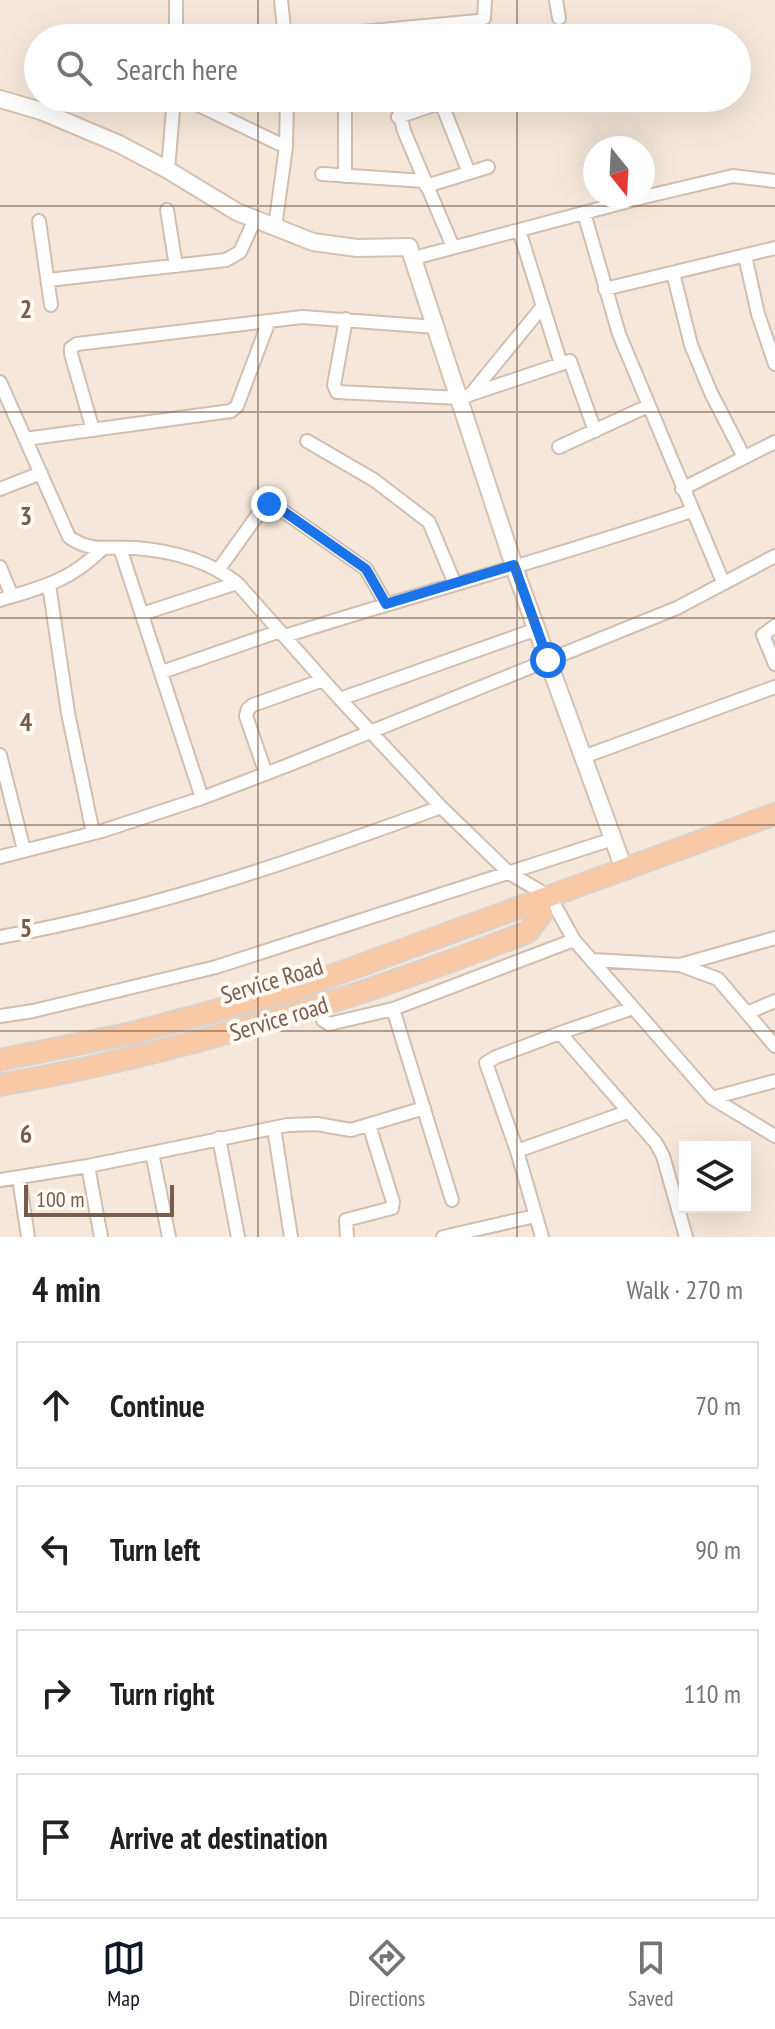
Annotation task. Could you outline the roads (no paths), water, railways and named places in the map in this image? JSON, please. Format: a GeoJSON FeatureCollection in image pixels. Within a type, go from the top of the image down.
{"type":"FeatureCollection","features":[{"type":"Feature","properties":{"kind":"highway"},"geometry":{"type":"LineString","coordinates":[[0,1070],[86,1055],[254,1014],[442,951],[624,869],[775,814]]}},
{"type":"Feature","properties":{"kind":"highway"},"geometry":{"type":"LineString","coordinates":[[0,1060],[157,1027],[290,991],[775,826]]}},
{"type":"Feature","properties":{"kind":"highway","name":"Service Road"},"geometry":{"type":"LineString","coordinates":[[0,1045],[102,1027],[222,997],[390,945],[515,898],[547,905]]}},
{"type":"Feature","properties":{"kind":"highway","name":"Service road"},"geometry":{"type":"LineString","coordinates":[[0,1085],[163,1051],[318,1007],[528,932],[547,905]]}},
{"type":"Feature","properties":{"kind":"main road"},"geometry":{"type":"LineString","coordinates":[[0,99],[24,106]]}},
{"type":"Feature","properties":{"kind":"main road"},"geometry":{"type":"LineString","coordinates":[[43,112],[168,170],[237,212],[313,242],[357,248],[409,247],[436,327],[465,396],[514,565],[624,869]]}},
{"type":"Feature","properties":{"kind":"street"},"geometry":{"type":"LineString","coordinates":[[176,0],[176,24]]}},
{"type":"Feature","properties":{"kind":"street"},"geometry":{"type":"LineString","coordinates":[[281,0],[284,24]]}},
{"type":"Feature","properties":{"kind":"street"},"geometry":{"type":"LineString","coordinates":[[458,24],[484,18],[485,0]]}},
{"type":"Feature","properties":{"kind":"street"},"geometry":{"type":"LineString","coordinates":[[556,0],[559,18]]}},
{"type":"Feature","properties":{"kind":"street"},"geometry":{"type":"LineString","coordinates":[[168,170],[173,112]]}},
{"type":"Feature","properties":{"kind":"street"},"geometry":{"type":"LineString","coordinates":[[213,112],[286,147]]}},
{"type":"Feature","properties":{"kind":"street"},"geometry":{"type":"LineString","coordinates":[[275,227],[286,147],[287,112]]}},
{"type":"Feature","properties":{"kind":"street"},"geometry":{"type":"LineString","coordinates":[[345,112],[345,176]]}},
{"type":"Feature","properties":{"kind":"street"},"geometry":{"type":"LineString","coordinates":[[398,112],[453,247]]}},
{"type":"Feature","properties":{"kind":"street"},"geometry":{"type":"LineString","coordinates":[[399,116],[411,112]]}},
{"type":"Feature","properties":{"kind":"street"},"geometry":{"type":"LineString","coordinates":[[451,112],[469,173]]}},
{"type":"Feature","properties":{"kind":"street"},"geometry":{"type":"LineString","coordinates":[[322,174],[425,184],[488,167]]}},
{"type":"Feature","properties":{"kind":"street"},"geometry":{"type":"LineString","coordinates":[[414,258],[733,176],[775,181]]}},
{"type":"Feature","properties":{"kind":"street"},"geometry":{"type":"LineString","coordinates":[[167,210],[176,266]]}},
{"type":"Feature","properties":{"kind":"street"},"geometry":{"type":"LineString","coordinates":[[584,213],[619,334],[723,582]]}},
{"type":"Feature","properties":{"kind":"street"},"geometry":{"type":"LineString","coordinates":[[48,280],[234,257],[240,252],[255,219]]}},
{"type":"Feature","properties":{"kind":"street"},"geometry":{"type":"LineString","coordinates":[[39,221],[51,305]]}},
{"type":"Feature","properties":{"kind":"street"},"geometry":{"type":"LineString","coordinates":[[519,230],[561,364]]}},
{"type":"Feature","properties":{"kind":"street"},"geometry":{"type":"LineString","coordinates":[[605,289],[775,248]]}},
{"type":"Feature","properties":{"kind":"street"},"geometry":{"type":"LineString","coordinates":[[745,256],[758,314],[775,364]]}},
{"type":"Feature","properties":{"kind":"street"},"geometry":{"type":"LineString","coordinates":[[673,273],[691,345],[711,393],[744,457]]}},
{"type":"Feature","properties":{"kind":"street"},"geometry":{"type":"LineString","coordinates":[[465,396],[543,306]]}},
{"type":"Feature","properties":{"kind":"street"},"geometry":{"type":"LineString","coordinates":[[93,430],[71,354],[71,348],[77,344],[302,317],[436,327]]}},
{"type":"Feature","properties":{"kind":"street"},"geometry":{"type":"LineString","coordinates":[[346,319],[335,391],[465,396],[570,361],[595,431]]}},
{"type":"Feature","properties":{"kind":"street"},"geometry":{"type":"LineString","coordinates":[[25,439],[231,411],[237,406],[269,321]]}},
{"type":"Feature","properties":{"kind":"street"},"geometry":{"type":"LineString","coordinates":[[0,382],[4,398],[69,537],[82,546],[136,548],[188,559],[219,569],[237,583],[441,807],[547,905],[712,1098],[775,1136]]}},
{"type":"Feature","properties":{"kind":"street"},"geometry":{"type":"LineString","coordinates":[[559,447],[648,406]]}},
{"type":"Feature","properties":{"kind":"street"},"geometry":{"type":"LineString","coordinates":[[307,441],[374,480],[429,522],[455,584]]}},
{"type":"Feature","properties":{"kind":"street"},"geometry":{"type":"LineString","coordinates":[[682,489],[775,442]]}},
{"type":"Feature","properties":{"kind":"street"},"geometry":{"type":"LineString","coordinates":[[0,489],[41,473]]}},
{"type":"Feature","properties":{"kind":"street"},"geometry":{"type":"LineString","coordinates":[[219,569],[264,506],[273,504],[366,569],[386,604]]}},
{"type":"Feature","properties":{"kind":"street"},"geometry":{"type":"LineString","coordinates":[[162,672],[621,535],[691,511]]}},
{"type":"Feature","properties":{"kind":"street"},"geometry":{"type":"LineString","coordinates":[[120,548],[202,798]]}},
{"type":"Feature","properties":{"kind":"street"},"geometry":{"type":"LineString","coordinates":[[0,567],[6,598],[49,585],[82,569],[102,549]]}},
{"type":"Feature","properties":{"kind":"street"},"geometry":{"type":"LineString","coordinates":[[0,857],[93,833],[266,774],[677,608],[775,556]]}},
{"type":"Feature","properties":{"kind":"street"},"geometry":{"type":"LineString","coordinates":[[142,614],[237,583]]}},
{"type":"Feature","properties":{"kind":"street"},"geometry":{"type":"LineString","coordinates":[[49,585],[68,713],[93,833]]}},
{"type":"Feature","properties":{"kind":"street"},"geometry":{"type":"LineString","coordinates":[[775,626],[763,635],[775,664]]}},
{"type":"Feature","properties":{"kind":"street"},"geometry":{"type":"LineString","coordinates":[[340,699],[537,629]]}},
{"type":"Feature","properties":{"kind":"street"},"geometry":{"type":"LineString","coordinates":[[266,774],[246,716],[248,709],[323,680]]}},
{"type":"Feature","properties":{"kind":"street"},"geometry":{"type":"LineString","coordinates":[[583,757],[775,687]]}},
{"type":"Feature","properties":{"kind":"street"},"geometry":{"type":"LineString","coordinates":[[0,755],[24,850]]}},
{"type":"Feature","properties":{"kind":"street"},"geometry":{"type":"LineString","coordinates":[[0,937],[117,913],[191,892],[315,854],[441,807]]}},
{"type":"Feature","properties":{"kind":"street"},"geometry":{"type":"LineString","coordinates":[[0,1016],[33,1011],[216,967],[613,839]]}},
{"type":"Feature","properties":{"kind":"street"},"geometry":{"type":"LineString","coordinates":[[680,965],[775,938]]}},
{"type":"Feature","properties":{"kind":"street"},"geometry":{"type":"LineString","coordinates":[[318,1007],[323,1020],[329,1024],[393,1009],[574,940]]}},
{"type":"Feature","properties":{"kind":"street"},"geometry":{"type":"LineString","coordinates":[[593,960],[680,965],[718,979],[775,1046]]}},
{"type":"Feature","properties":{"kind":"street"},"geometry":{"type":"LineString","coordinates":[[747,1013],[775,1001]]}},
{"type":"Feature","properties":{"kind":"street"},"geometry":{"type":"LineString","coordinates":[[542,1237],[517,1151],[486,1063],[633,1008]]}},
{"type":"Feature","properties":{"kind":"street"},"geometry":{"type":"LineString","coordinates":[[393,1009],[452,1200]]}},
{"type":"Feature","properties":{"kind":"street"},"geometry":{"type":"LineString","coordinates":[[560,1033],[656,1143],[663,1156],[686,1237]]}},
{"type":"Feature","properties":{"kind":"street"},"geometry":{"type":"LineString","coordinates":[[712,1098],[775,1081]]}},
{"type":"Feature","properties":{"kind":"street"},"geometry":{"type":"LineString","coordinates":[[0,1180],[88,1166],[274,1128],[317,1124],[351,1130],[424,1108]]}},
{"type":"Feature","properties":{"kind":"street"},"geometry":{"type":"LineString","coordinates":[[517,1151],[627,1112]]}},
{"type":"Feature","properties":{"kind":"street"},"geometry":{"type":"LineString","coordinates":[[347,1237],[346,1220],[392,1208],[393,1202],[369,1125]]}},
{"type":"Feature","properties":{"kind":"street"},"geometry":{"type":"LineString","coordinates":[[274,1128],[291,1237]]}},
{"type":"Feature","properties":{"kind":"street"},"geometry":{"type":"LineString","coordinates":[[219,1138],[238,1237]]}},
{"type":"Feature","properties":{"kind":"street"},"geometry":{"type":"LineString","coordinates":[[152,1153],[169,1237]]}},
{"type":"Feature","properties":{"kind":"street"},"geometry":{"type":"LineString","coordinates":[[88,1166],[101,1237]]}},
{"type":"Feature","properties":{"kind":"street"},"geometry":{"type":"LineString","coordinates":[[19,1178],[28,1237]]}},
{"type":"Feature","properties":{"kind":"street"},"geometry":{"type":"LineString","coordinates":[[443,1237],[535,1216]]}}]}
